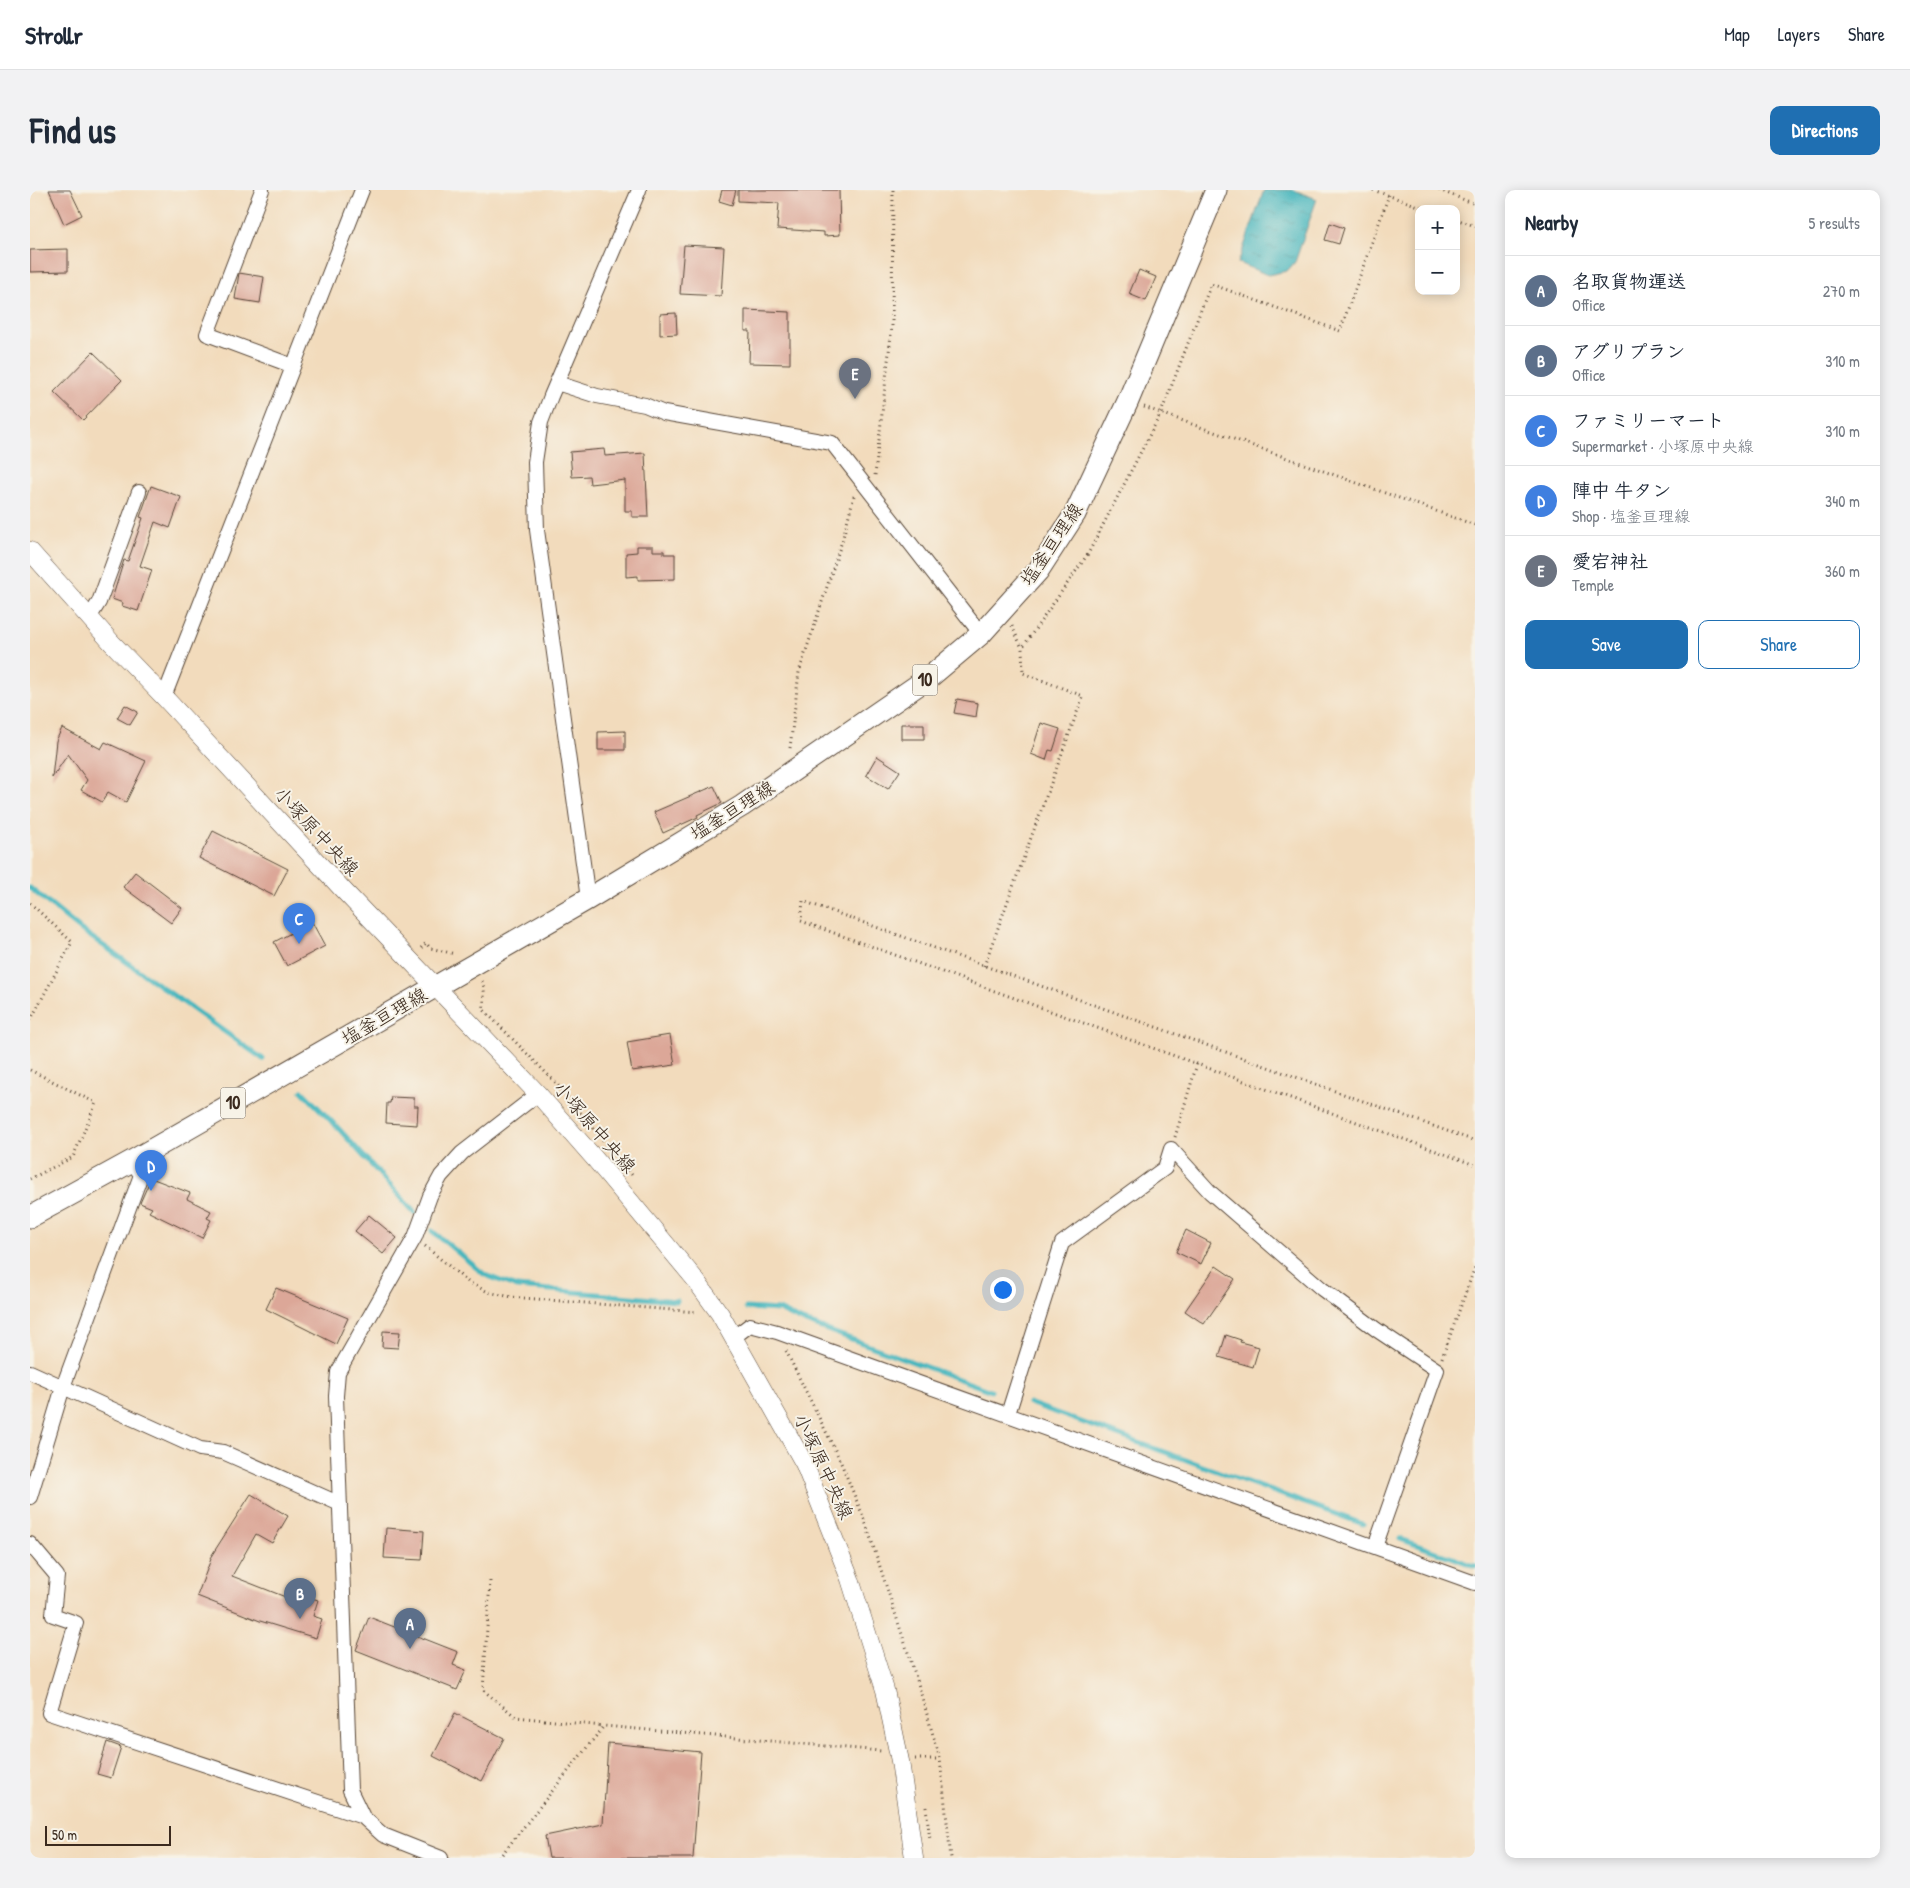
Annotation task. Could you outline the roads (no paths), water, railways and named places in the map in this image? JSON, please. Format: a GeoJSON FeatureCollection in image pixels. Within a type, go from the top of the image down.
{"type":"FeatureCollection","features":[{"type":"Feature","properties":{"kind":"main road","name":"塩釜亘理線"},"geometry":{"type":"LineString","coordinates":[[30,1217],[132,1161],[588,899],[742,806],[931,676],[981,634],[1038,571],[1079,505],[1128,401],[1216,190]]}},
{"type":"Feature","properties":{"kind":"street"},"geometry":{"type":"LineString","coordinates":[[262,190],[208,334],[293,366]]}},
{"type":"Feature","properties":{"kind":"street"},"geometry":{"type":"LineString","coordinates":[[164,696],[362,190]]}},
{"type":"Feature","properties":{"kind":"street"},"geometry":{"type":"LineString","coordinates":[[588,899],[537,530],[535,462],[542,422],[556,383],[639,190]]}},
{"type":"Feature","properties":{"kind":"street"},"geometry":{"type":"LineString","coordinates":[[556,383],[597,396],[645,405],[664,413],[832,443],[981,634]]}},
{"type":"Feature","properties":{"kind":"street"},"geometry":{"type":"LineString","coordinates":[[89,618],[99,602],[139,492]]}},
{"type":"Feature","properties":{"kind":"street","name":"小塚原中央線"},"geometry":{"type":"LineString","coordinates":[[30,551],[89,618],[164,696],[344,892],[538,1094],[620,1189],[720,1314],[804,1463],[847,1570],[885,1690],[900,1757],[914,1858]]}},
{"type":"Feature","properties":{"kind":"street"},"geometry":{"type":"LineString","coordinates":[[441,1858],[383,1835],[363,1817],[350,1790],[336,1396],[338,1372],[416,1237],[430,1196],[441,1176],[462,1154],[538,1094]]}},
{"type":"Feature","properties":{"kind":"street"},"geometry":{"type":"LineString","coordinates":[[1008,1414],[1062,1243],[1165,1168],[1171,1149],[1210,1192],[1322,1289],[1377,1330],[1437,1370],[1375,1548]]}},
{"type":"Feature","properties":{"kind":"street"},"geometry":{"type":"LineString","coordinates":[[30,1498],[63,1387],[141,1175],[132,1161]]}},
{"type":"Feature","properties":{"kind":"street"},"geometry":{"type":"LineString","coordinates":[[734,1337],[750,1325],[777,1332],[1475,1583]]}},
{"type":"Feature","properties":{"kind":"street"},"geometry":{"type":"LineString","coordinates":[[30,1372],[200,1449],[223,1452],[340,1504]]}},
{"type":"Feature","properties":{"kind":"street"},"geometry":{"type":"LineString","coordinates":[[30,1544],[57,1576],[52,1615],[76,1623],[49,1713],[363,1817]]}},
{"type":"Feature","properties":{"kind":"water"},"geometry":{"type":"Polygon","coordinates":[[[1264,190],[1294,190],[1317,199],[1295,262],[1287,271],[1268,275],[1238,263],[1264,190]]]}},
{"type":"Feature","properties":{"kind":"waterway"},"geometry":{"type":"LineString","coordinates":[[30,888],[80,929],[263,1059]]}},
{"type":"Feature","properties":{"kind":"waterway"},"geometry":{"type":"LineString","coordinates":[[302,1091],[415,1213]]}},
{"type":"Feature","properties":{"kind":"waterway"},"geometry":{"type":"LineString","coordinates":[[432,1231],[485,1275],[517,1287],[677,1301]]}},
{"type":"Feature","properties":{"kind":"waterway"},"geometry":{"type":"LineString","coordinates":[[746,1308],[779,1310],[800,1320],[991,1391]]}},
{"type":"Feature","properties":{"kind":"waterway"},"geometry":{"type":"LineString","coordinates":[[1029,1403],[1363,1524]]}},
{"type":"Feature","properties":{"kind":"waterway"},"geometry":{"type":"LineString","coordinates":[[1400,1539],[1475,1566]]}},
{"type":"Feature","properties":{"kind":"place","name":"愛宕神社"},"geometry":{"type":"Point","coordinates":[855,399]}},
{"type":"Feature","properties":{"kind":"place","name":"ファミリーマート"},"geometry":{"type":"Point","coordinates":[299,944]}},
{"type":"Feature","properties":{"kind":"place","name":"陣中 牛タン"},"geometry":{"type":"Point","coordinates":[151,1191]}},
{"type":"Feature","properties":{"kind":"place","name":"アグリプラン"},"geometry":{"type":"Point","coordinates":[300,1619]}},
{"type":"Feature","properties":{"kind":"place","name":"名取貨物運送"},"geometry":{"type":"Point","coordinates":[410,1649]}}]}
